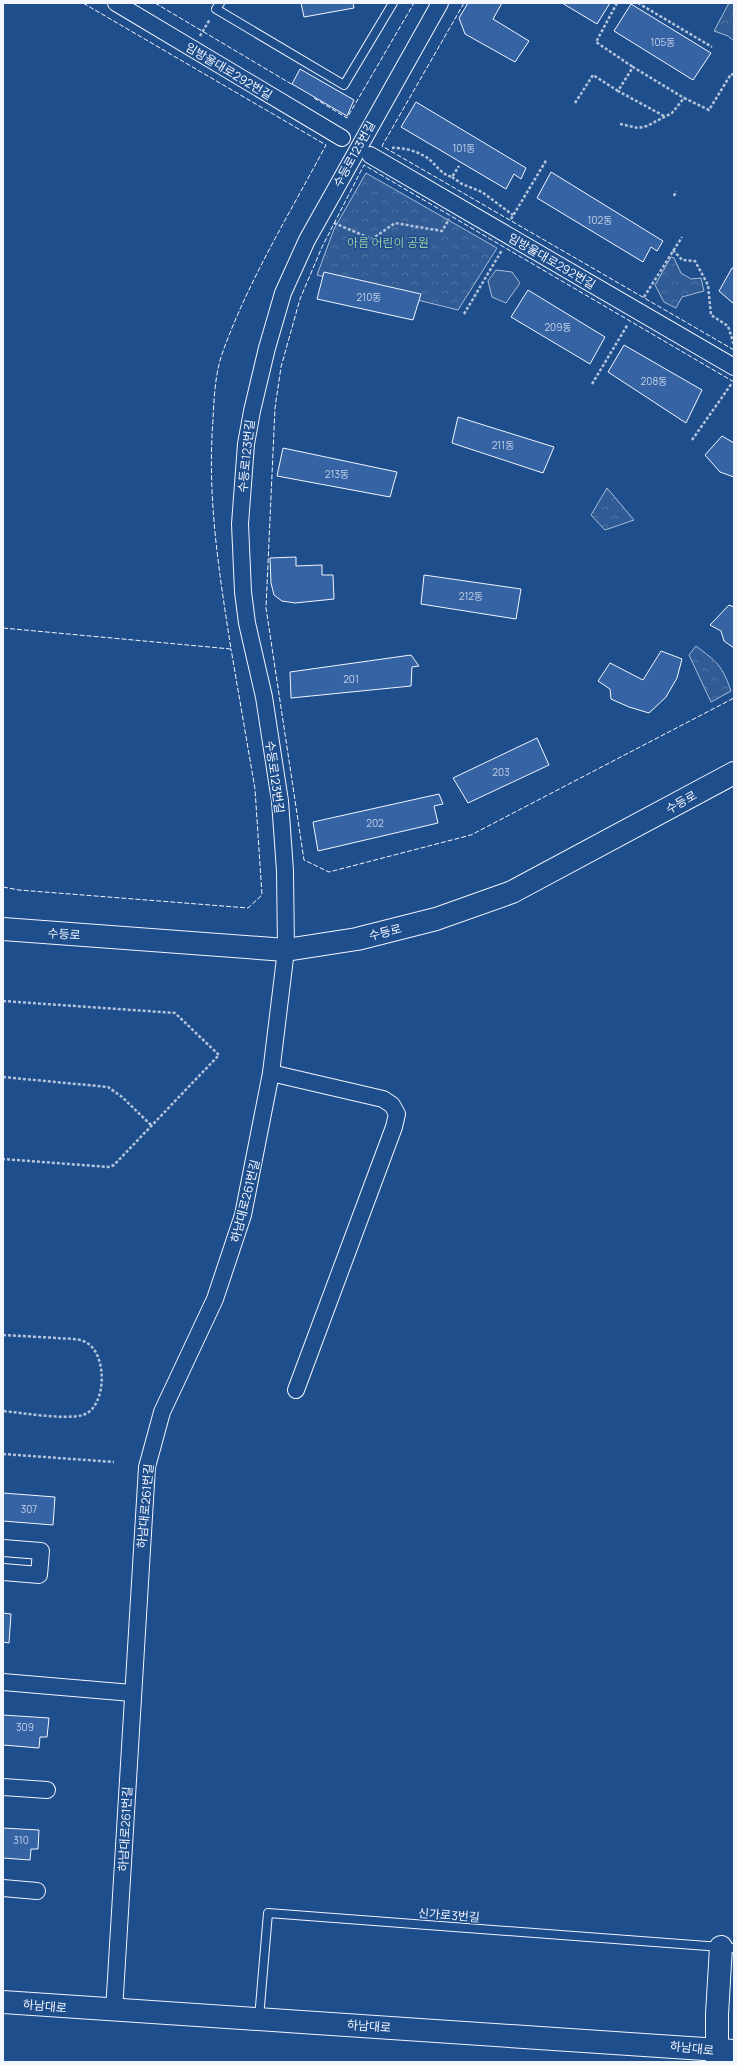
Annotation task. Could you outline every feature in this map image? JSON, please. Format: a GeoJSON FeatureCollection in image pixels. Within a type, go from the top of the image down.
{"type":"FeatureCollection","features":[{"type":"Feature","properties":{"kind":"street","name":"임방울대로292번길"},"geometry":{"type":"LineString","coordinates":[[116,3],[342,138]]}},
{"type":"Feature","properties":{"kind":"street","name":"수등로123번길"},"geometry":{"type":"LineString","coordinates":[[286,950],[285,871],[280,801],[264,697],[247,623],[242,585],[240,524],[250,418],[274,320],[283,293],[304,247],[325,205],[440,3]]}},
{"type":"Feature","properties":{"kind":"street","name":"임방울대로292번길"},"geometry":{"type":"LineString","coordinates":[[370,155],[734,367]]}},
{"type":"Feature","properties":{"kind":"street","name":"수등로"},"geometry":{"type":"LineString","coordinates":[[3,929],[286,950],[357,939],[436,918],[512,892],[734,773]]}},
{"type":"Feature","properties":{"kind":"street","name":"하남대로261번길"},"geometry":{"type":"LineString","coordinates":[[114,2011],[146,1467],[162,1412],[203,1327],[234,1244],[252,1179],[271,1073],[286,950]]}},
{"type":"Feature","properties":{"kind":"street"},"geometry":{"type":"LineString","coordinates":[[271,1073],[383,1100],[392,1105],[397,1114],[394,1127],[296,1390]]}},
{"type":"Feature","properties":{"kind":"street"},"geometry":{"type":"LineString","coordinates":[[3,1548],[41,1551],[39,1575],[3,1572]]}},
{"type":"Feature","properties":{"kind":"street"},"geometry":{"type":"LineString","coordinates":[[3,1682],[132,1693]]}},
{"type":"Feature","properties":{"kind":"street"},"geometry":{"type":"LineString","coordinates":[[3,1787],[47,1790]]}},
{"type":"Feature","properties":{"kind":"street"},"geometry":{"type":"LineString","coordinates":[[3,1888],[36,1891]]}},
{"type":"Feature","properties":{"kind":"street"},"geometry":{"type":"LineString","coordinates":[[722,2055],[717,2014],[728,1947]]}},
{"type":"Feature","properties":{"kind":"street","name":"하남대로"},"geometry":{"type":"LineString","coordinates":[[3,2002],[114,2011],[259,2018],[664,2045],[722,2055]]}},
{"type":"Feature","properties":{"kind":"lane"},"geometry":{"type":"LineString","coordinates":[[218,6],[344,85],[393,3]]}},
{"type":"Feature","properties":{"kind":"lane","name":"신가로3번길"},"geometry":{"type":"LineString","coordinates":[[259,2018],[268,1913],[728,1947]]}},
{"type":"Feature","properties":{"kind":"path"},"geometry":{"type":"LineString","coordinates":[[617,3],[596,42],[633,67],[684,98],[709,110],[731,74],[734,75]]}},
{"type":"Feature","properties":{"kind":"path"},"geometry":{"type":"LineString","coordinates":[[638,3],[712,47]]}},
{"type":"Feature","properties":{"kind":"path"},"geometry":{"type":"LineString","coordinates":[[191,48],[218,6]]}},
{"type":"Feature","properties":{"kind":"path"},"geometry":{"type":"LineString","coordinates":[[618,91],[633,67]]}},
{"type":"Feature","properties":{"kind":"path"},"geometry":{"type":"LineString","coordinates":[[575,103],[592,75],[664,116]]}},
{"type":"Feature","properties":{"kind":"path"},"geometry":{"type":"LineString","coordinates":[[620,124],[638,128],[647,126],[672,113],[684,98]]}},
{"type":"Feature","properties":{"kind":"path"},"geometry":{"type":"LineString","coordinates":[[387,148],[394,147],[416,152],[430,160],[436,168],[462,184],[482,192],[514,215]]}},
{"type":"Feature","properties":{"kind":"path"},"geometry":{"type":"LineString","coordinates":[[464,314],[507,234],[514,215],[547,159]]}},
{"type":"Feature","properties":{"kind":"path"},"geometry":{"type":"LineString","coordinates":[[452,177],[459,166]]}},
{"type":"Feature","properties":{"kind":"path"},"geometry":{"type":"LineString","coordinates":[[674,196],[676,191]]}},
{"type":"Feature","properties":{"kind":"path"},"geometry":{"type":"LineString","coordinates":[[332,222],[372,239],[395,223],[442,231],[457,205]]}},
{"type":"Feature","properties":{"kind":"path"},"geometry":{"type":"LineString","coordinates":[[592,384],[682,237]]}},
{"type":"Feature","properties":{"kind":"path"},"geometry":{"type":"LineString","coordinates":[[673,250],[682,260],[695,260],[708,285],[711,315],[728,326],[734,345]]}},
{"type":"Feature","properties":{"kind":"path"},"geometry":{"type":"LineString","coordinates":[[692,440],[734,381]]}},
{"type":"Feature","properties":{"kind":"path"},"geometry":{"type":"LineString","coordinates":[[3,1001],[175,1013],[219,1055],[120,1160],[109,1167],[3,1159]]}},
{"type":"Feature","properties":{"kind":"path"},"geometry":{"type":"LineString","coordinates":[[3,1077],[108,1087],[122,1097],[152,1126]]}},
{"type":"Feature","properties":{"kind":"path"},"geometry":{"type":"LineString","coordinates":[[3,1335],[82,1340],[93,1347],[96,1352],[102,1380],[98,1399],[87,1413],[82,1415],[52,1415],[3,1411]]}},
{"type":"Feature","properties":{"kind":"path"},"geometry":{"type":"LineString","coordinates":[[3,1454],[114,1462]]}},
{"type":"Feature","properties":{"kind":"shaded area"},"geometry":{"type":"Polygon","coordinates":[[[496,270],[512,272],[520,283],[506,303],[492,297],[488,281],[496,270]]]}},
{"type":"Feature","properties":{"kind":"green space"},"geometry":{"type":"Polygon","coordinates":[[[729,3],[734,3],[734,41],[728,36],[714,31],[729,3]]]}},
{"type":"Feature","properties":{"kind":"green space","name":"아름 어린이 공원"},"geometry":{"type":"Polygon","coordinates":[[[366,173],[497,248],[458,310],[317,275],[334,229],[366,173]]]}},
{"type":"Feature","properties":{"kind":"green space"},"geometry":{"type":"Polygon","coordinates":[[[671,257],[674,258],[681,273],[691,279],[701,278],[704,291],[682,297],[676,308],[664,302],[655,285],[671,257]]]}},
{"type":"Feature","properties":{"kind":"green space"},"geometry":{"type":"Polygon","coordinates":[[[607,488],[634,520],[605,530],[591,515],[607,488]]]}},
{"type":"Feature","properties":{"kind":"green space"},"geometry":{"type":"Polygon","coordinates":[[[696,646],[709,656],[722,670],[731,691],[711,702],[689,655],[696,646]]]}},
{"type":"Feature","properties":{"kind":"building"},"geometry":{"type":"Polygon","coordinates":[[[301,3],[353,3],[354,8],[304,17],[301,3]]]}},
{"type":"Feature","properties":{"kind":"building"},"geometry":{"type":"Polygon","coordinates":[[[468,3],[502,3],[493,19],[529,41],[515,62],[465,34],[459,18],[468,3]]]}},
{"type":"Feature","properties":{"kind":"building"},"geometry":{"type":"Polygon","coordinates":[[[562,3],[610,3],[597,24],[562,3]]]}},
{"type":"Feature","properties":{"kind":"building"},"geometry":{"type":"Polygon","coordinates":[[[631,4],[711,53],[693,80],[614,31],[631,4]]]}},
{"type":"Feature","properties":{"kind":"building"},"geometry":{"type":"Polygon","coordinates":[[[300,69],[354,100],[347,116],[292,84],[300,69]]]}},
{"type":"Feature","properties":{"kind":"building"},"geometry":{"type":"Polygon","coordinates":[[[416,102],[526,168],[521,179],[514,174],[506,189],[401,127],[416,102]]]}},
{"type":"Feature","properties":{"kind":"building"},"geometry":{"type":"Polygon","coordinates":[[[551,172],[663,241],[657,251],[651,247],[643,262],[537,198],[551,172]]]}},
{"type":"Feature","properties":{"kind":"building"},"geometry":{"type":"Polygon","coordinates":[[[732,268],[734,268],[734,304],[719,291],[732,268]]]}},
{"type":"Feature","properties":{"kind":"building"},"geometry":{"type":"Polygon","coordinates":[[[324,272],[421,294],[413,320],[317,299],[324,272]]]}},
{"type":"Feature","properties":{"kind":"building"},"geometry":{"type":"Polygon","coordinates":[[[528,290],[605,337],[590,364],[511,317],[528,290]]]}},
{"type":"Feature","properties":{"kind":"building"},"geometry":{"type":"Polygon","coordinates":[[[624,345],[702,390],[686,423],[608,372],[624,345]]]}},
{"type":"Feature","properties":{"kind":"building"},"geometry":{"type":"Polygon","coordinates":[[[458,417],[554,447],[543,473],[452,443],[458,417]]]}},
{"type":"Feature","properties":{"kind":"building"},"geometry":{"type":"Polygon","coordinates":[[[722,436],[734,443],[734,477],[720,472],[705,455],[722,436]]]}},
{"type":"Feature","properties":{"kind":"building"},"geometry":{"type":"Polygon","coordinates":[[[283,448],[397,472],[390,497],[277,476],[283,448]]]}},
{"type":"Feature","properties":{"kind":"building"},"geometry":{"type":"Polygon","coordinates":[[[296,557],[296,566],[322,565],[322,575],[333,575],[334,599],[295,603],[282,601],[274,595],[271,583],[270,558],[296,557]]]}},
{"type":"Feature","properties":{"kind":"building"},"geometry":{"type":"Polygon","coordinates":[[[424,575],[521,589],[516,619],[421,604],[424,575]]]}},
{"type":"Feature","properties":{"kind":"building"},"geometry":{"type":"Polygon","coordinates":[[[729,605],[734,607],[734,648],[724,641],[721,631],[710,625],[729,605]]]}},
{"type":"Feature","properties":{"kind":"building"},"geometry":{"type":"Polygon","coordinates":[[[661,651],[682,659],[677,678],[666,697],[649,713],[629,707],[611,699],[610,689],[598,681],[610,663],[643,680],[661,651]]]}},
{"type":"Feature","properties":{"kind":"building"},"geometry":{"type":"Polygon","coordinates":[[[411,655],[419,666],[412,667],[411,686],[291,698],[290,672],[411,655]]]}},
{"type":"Feature","properties":{"kind":"building"},"geometry":{"type":"Polygon","coordinates":[[[537,738],[549,765],[468,803],[453,778],[537,738]]]}},
{"type":"Feature","properties":{"kind":"building"},"geometry":{"type":"Polygon","coordinates":[[[439,794],[443,804],[434,806],[438,823],[318,851],[313,822],[439,794]]]}},
{"type":"Feature","properties":{"kind":"building"},"geometry":{"type":"Polygon","coordinates":[[[3,1493],[55,1497],[53,1525],[3,1521],[3,1493]]]}},
{"type":"Feature","properties":{"kind":"building"},"geometry":{"type":"Polygon","coordinates":[[[3,1613],[11,1614],[9,1643],[3,1642],[3,1613]]]}},
{"type":"Feature","properties":{"kind":"building"},"geometry":{"type":"Polygon","coordinates":[[[3,1715],[49,1718],[47,1737],[40,1737],[39,1748],[3,1745],[3,1715]]]}},
{"type":"Feature","properties":{"kind":"building"},"geometry":{"type":"Polygon","coordinates":[[[3,1828],[39,1830],[38,1849],[31,1849],[30,1860],[3,1858],[3,1828]]]}},
{"type":"Feature","properties":{"kind":"fence"},"geometry":{"type":"LineString","coordinates":[[3,628],[231,649],[218,563],[213,506],[212,449],[216,378],[222,354],[244,300],[326,145],[83,3]]}},
{"type":"Feature","properties":{"kind":"fence"},"geometry":{"type":"LineString","coordinates":[[155,3],[293,85]]}},
{"type":"Feature","properties":{"kind":"fence"},"geometry":{"type":"LineString","coordinates":[[314,98],[347,118],[414,3]]}},
{"type":"Feature","properties":{"kind":"fence"},"geometry":{"type":"LineString","coordinates":[[464,3],[382,146],[734,350]]}},
{"type":"Feature","properties":{"kind":"fence"},"geometry":{"type":"LineString","coordinates":[[734,382],[364,165],[322,247],[300,299],[281,367],[275,408],[266,608],[304,860],[329,872],[471,835],[734,698]]}},
{"type":"Feature","properties":{"kind":"fence"},"geometry":{"type":"LineString","coordinates":[[3,887],[19,890],[248,908],[262,895],[255,789],[231,649]]}}]}
